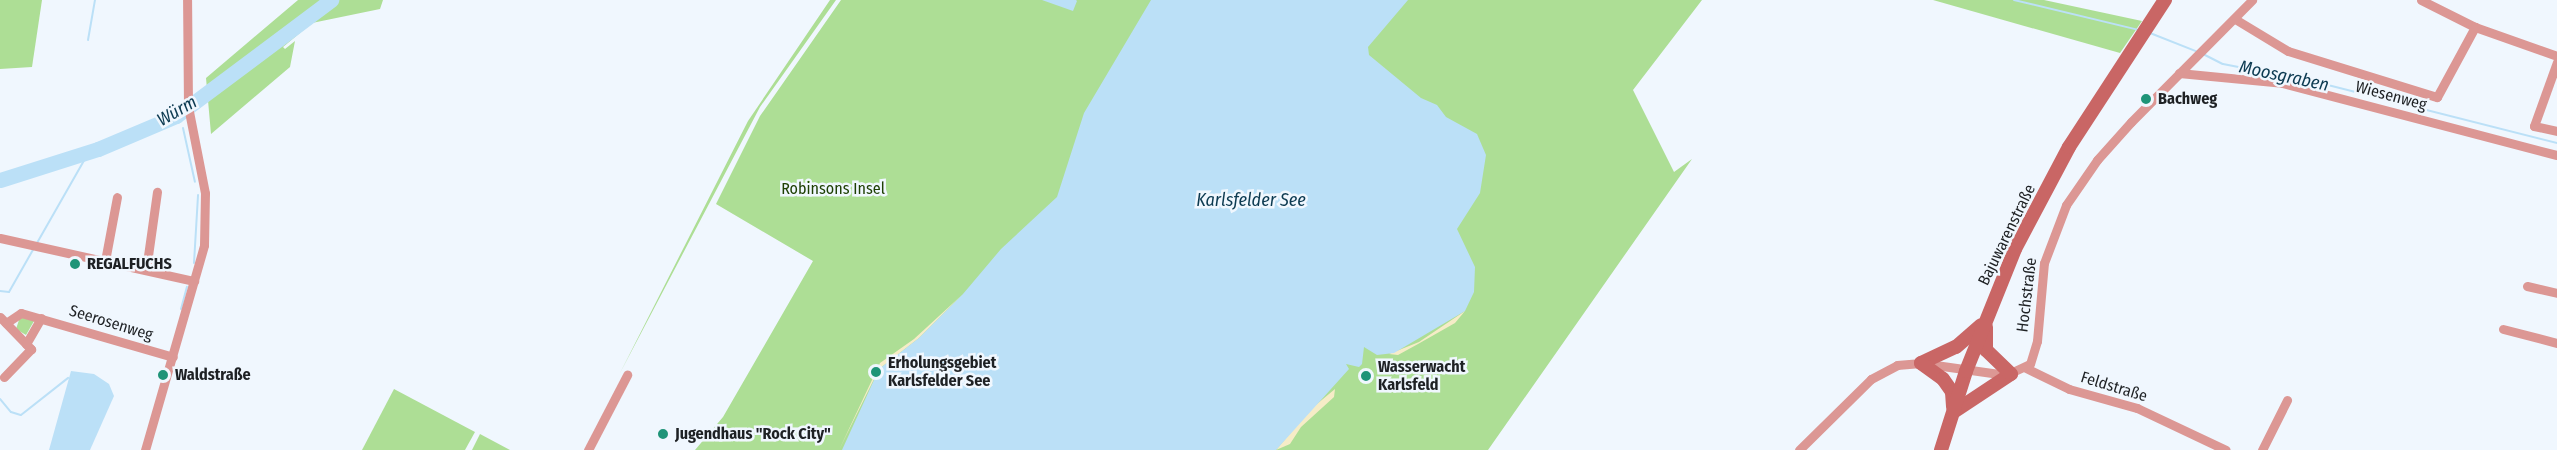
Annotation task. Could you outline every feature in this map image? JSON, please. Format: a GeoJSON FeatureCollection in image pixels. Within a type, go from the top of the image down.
{"type":"FeatureCollection","features":[{"type":"Feature","properties":{"kind":"main road","name":"Bajuwarenstraße"},"geometry":{"type":"LineString","coordinates":[[1941,450],[1966,370],[2015,249],[2069,147],[2165,0]]}},
{"type":"Feature","properties":{"kind":"main road"},"geometry":{"type":"LineString","coordinates":[[1953,413],[1952,392],[1943,379],[1921,363],[1956,347],[1989,314]]}},
{"type":"Feature","properties":{"kind":"main road"},"geometry":{"type":"LineString","coordinates":[[1953,413],[1963,402],[2011,374],[1986,350],[1989,314]]}},
{"type":"Feature","properties":{"kind":"street"},"geometry":{"type":"LineString","coordinates":[[146,450],[204,245],[206,204],[188,106],[187,0]]}},
{"type":"Feature","properties":{"kind":"street","name":"Hochstraße"},"geometry":{"type":"LineString","coordinates":[[2026,368],[2035,356],[2044,263],[2066,205],[2097,160],[2206,44],[2235,19],[2252,0]]}},
{"type":"Feature","properties":{"kind":"street"},"geometry":{"type":"LineString","coordinates":[[2421,0],[2475,27],[2557,56]]}},
{"type":"Feature","properties":{"kind":"street"},"geometry":{"type":"LineString","coordinates":[[2235,19],[2288,51],[2437,97],[2475,27]]}},
{"type":"Feature","properties":{"kind":"street"},"geometry":{"type":"LineString","coordinates":[[2557,62],[2534,126],[2557,131]]}},
{"type":"Feature","properties":{"kind":"street","name":"Wiesenweg"},"geometry":{"type":"LineString","coordinates":[[2179,73],[2282,83],[2557,155]]}},
{"type":"Feature","properties":{"kind":"street"},"geometry":{"type":"LineString","coordinates":[[146,270],[158,192]]}},
{"type":"Feature","properties":{"kind":"street"},"geometry":{"type":"LineString","coordinates":[[105,261],[117,197]]}},
{"type":"Feature","properties":{"kind":"street"},"geometry":{"type":"LineString","coordinates":[[0,238],[194,281]]}},
{"type":"Feature","properties":{"kind":"street"},"geometry":{"type":"LineString","coordinates":[[2527,286],[2557,293]]}},
{"type":"Feature","properties":{"kind":"street","name":"Seerosenweg"},"geometry":{"type":"LineString","coordinates":[[26,344],[3,320],[21,314],[41,318],[173,357]]}},
{"type":"Feature","properties":{"kind":"street"},"geometry":{"type":"LineString","coordinates":[[4,377],[31,349],[26,344],[41,318]]}},
{"type":"Feature","properties":{"kind":"street"},"geometry":{"type":"LineString","coordinates":[[2503,329],[2557,343]]}},
{"type":"Feature","properties":{"kind":"street"},"geometry":{"type":"LineString","coordinates":[[1799,450],[1882,371],[1921,363],[2011,374],[2026,368]]}},
{"type":"Feature","properties":{"kind":"street","name":"Feldstraße"},"geometry":{"type":"LineString","coordinates":[[2026,368],[2069,389],[2137,408],[2226,450]]}},
{"type":"Feature","properties":{"kind":"street"},"geometry":{"type":"LineString","coordinates":[[588,450],[627,375]]}},
{"type":"Feature","properties":{"kind":"street"},"geometry":{"type":"LineString","coordinates":[[2262,450],[2287,400]]}},
{"type":"Feature","properties":{"kind":"green space"},"geometry":{"type":"Polygon","coordinates":[[[0,0],[42,0],[32,67],[0,69],[0,0]]]}},
{"type":"Feature","properties":{"kind":"green space"},"geometry":{"type":"Polygon","coordinates":[[[298,0],[383,0],[380,9],[312,23],[283,47],[285,49],[295,41],[290,67],[211,134],[206,78],[298,0]]]}},
{"type":"Feature","properties":{"kind":"green space"},"geometry":{"type":"Polygon","coordinates":[[[830,0],[836,0],[760,107],[619,375],[748,121],[830,0]]]}},
{"type":"Feature","properties":{"kind":"green space","name":"Robinsons Insel"},"geometry":{"type":"Polygon","coordinates":[[[841,0],[1702,0],[1633,90],[1674,172],[1692,159],[1488,450],[695,450],[723,417],[813,261],[716,204],[760,116],[841,0]]]}},
{"type":"Feature","properties":{"kind":"green space"},"geometry":{"type":"Polygon","coordinates":[[[1933,0],[2044,0],[2142,21],[2120,53],[1933,0]]]}},
{"type":"Feature","properties":{"kind":"green space"},"geometry":{"type":"Polygon","coordinates":[[[20,317],[34,321],[26,335],[16,329],[20,317]]]}},
{"type":"Feature","properties":{"kind":"green space"},"geometry":{"type":"Polygon","coordinates":[[[394,389],[475,432],[465,450],[362,450],[394,389]]]}},
{"type":"Feature","properties":{"kind":"green space"},"geometry":{"type":"Polygon","coordinates":[[[480,434],[510,450],[472,450],[480,434]]]}},
{"type":"Feature","properties":{"kind":"sand","name":"Erholungsgebiet Karlsfelder See"},"geometry":{"type":"Polygon","coordinates":[[[963,294],[919,338],[879,369],[839,450],[880,363],[914,339],[963,294]]]}},
{"type":"Feature","properties":{"kind":"sand"},"geometry":{"type":"Polygon","coordinates":[[[1465,311],[1455,323],[1418,344],[1398,355],[1389,354],[1419,342],[1465,311]]]}},
{"type":"Feature","properties":{"kind":"sand"},"geometry":{"type":"Polygon","coordinates":[[[1335,389],[1334,397],[1301,427],[1290,444],[1276,450],[1311,409],[1335,389]]]}},
{"type":"Feature","properties":{"kind":"water"},"geometry":{"type":"Polygon","coordinates":[[[1042,0],[1076,0],[1077,1],[1073,11],[1042,0]]]}},
{"type":"Feature","properties":{"kind":"water","name":"Karlsfelder See"},"geometry":{"type":"Polygon","coordinates":[[[1151,0],[1408,0],[1368,47],[1369,55],[1421,98],[1437,105],[1446,117],[1477,134],[1486,155],[1480,193],[1457,229],[1475,267],[1474,292],[1465,311],[1394,353],[1377,355],[1364,347],[1362,364],[1359,367],[1346,364],[1349,369],[1276,450],[842,450],[879,369],[919,338],[963,294],[1001,249],[1057,197],[1084,113],[1151,0]]]}},
{"type":"Feature","properties":{"kind":"water"},"geometry":{"type":"Polygon","coordinates":[[[71,371],[94,374],[109,384],[114,396],[90,450],[49,450],[71,371]]]}},
{"type":"Feature","properties":{"kind":"waterway"},"geometry":{"type":"LineString","coordinates":[[88,40],[95,0]]}},
{"type":"Feature","properties":{"kind":"waterway","name":"Würm"},"geometry":{"type":"LineString","coordinates":[[0,180],[98,149],[176,116],[331,0]]}},
{"type":"Feature","properties":{"kind":"waterway","name":"Moosgraben"},"geometry":{"type":"LineString","coordinates":[[2014,0],[2139,30]]}},
{"type":"Feature","properties":{"kind":"waterway","name":"Moosgraben"},"geometry":{"type":"LineString","coordinates":[[2150,33],[2198,52]]}},
{"type":"Feature","properties":{"kind":"waterway","name":"Moosgraben"},"geometry":{"type":"LineString","coordinates":[[2203,54],[2223,64],[2316,82],[2557,143]]}},
{"type":"Feature","properties":{"kind":"waterway","name":"Würm"},"geometry":{"type":"LineString","coordinates":[[182,112],[183,116]]}},
{"type":"Feature","properties":{"kind":"waterway"},"geometry":{"type":"LineString","coordinates":[[183,128],[195,182]]}},
{"type":"Feature","properties":{"kind":"waterway"},"geometry":{"type":"LineString","coordinates":[[37,243],[89,152]]}},
{"type":"Feature","properties":{"kind":"waterway"},"geometry":{"type":"LineString","coordinates":[[194,263],[198,195]]}},
{"type":"Feature","properties":{"kind":"waterway"},"geometry":{"type":"LineString","coordinates":[[0,291],[9,292],[34,248]]}},
{"type":"Feature","properties":{"kind":"waterway"},"geometry":{"type":"LineString","coordinates":[[181,309],[187,287]]}},
{"type":"Feature","properties":{"kind":"waterway"},"geometry":{"type":"LineString","coordinates":[[0,399],[11,412],[21,415],[68,378]]}},
{"type":"Feature","properties":{"kind":"place","name":"Bachweg"},"geometry":{"type":"Point","coordinates":[2146,99]}},
{"type":"Feature","properties":{"kind":"place","name":"REGALFUCHS"},"geometry":{"type":"Point","coordinates":[75,264]}},
{"type":"Feature","properties":{"kind":"place","name":"Erholungsgebiet Karlsfelder See"},"geometry":{"type":"Point","coordinates":[876,372]}},
{"type":"Feature","properties":{"kind":"place","name":"Waldstraße"},"geometry":{"type":"Point","coordinates":[163,375]}},
{"type":"Feature","properties":{"kind":"place","name":"Wasserwacht Karlsfeld"},"geometry":{"type":"Point","coordinates":[1366,376]}},
{"type":"Feature","properties":{"kind":"place","name":"Jugendhaus \"Rock City\""},"geometry":{"type":"Point","coordinates":[663,434]}}]}
